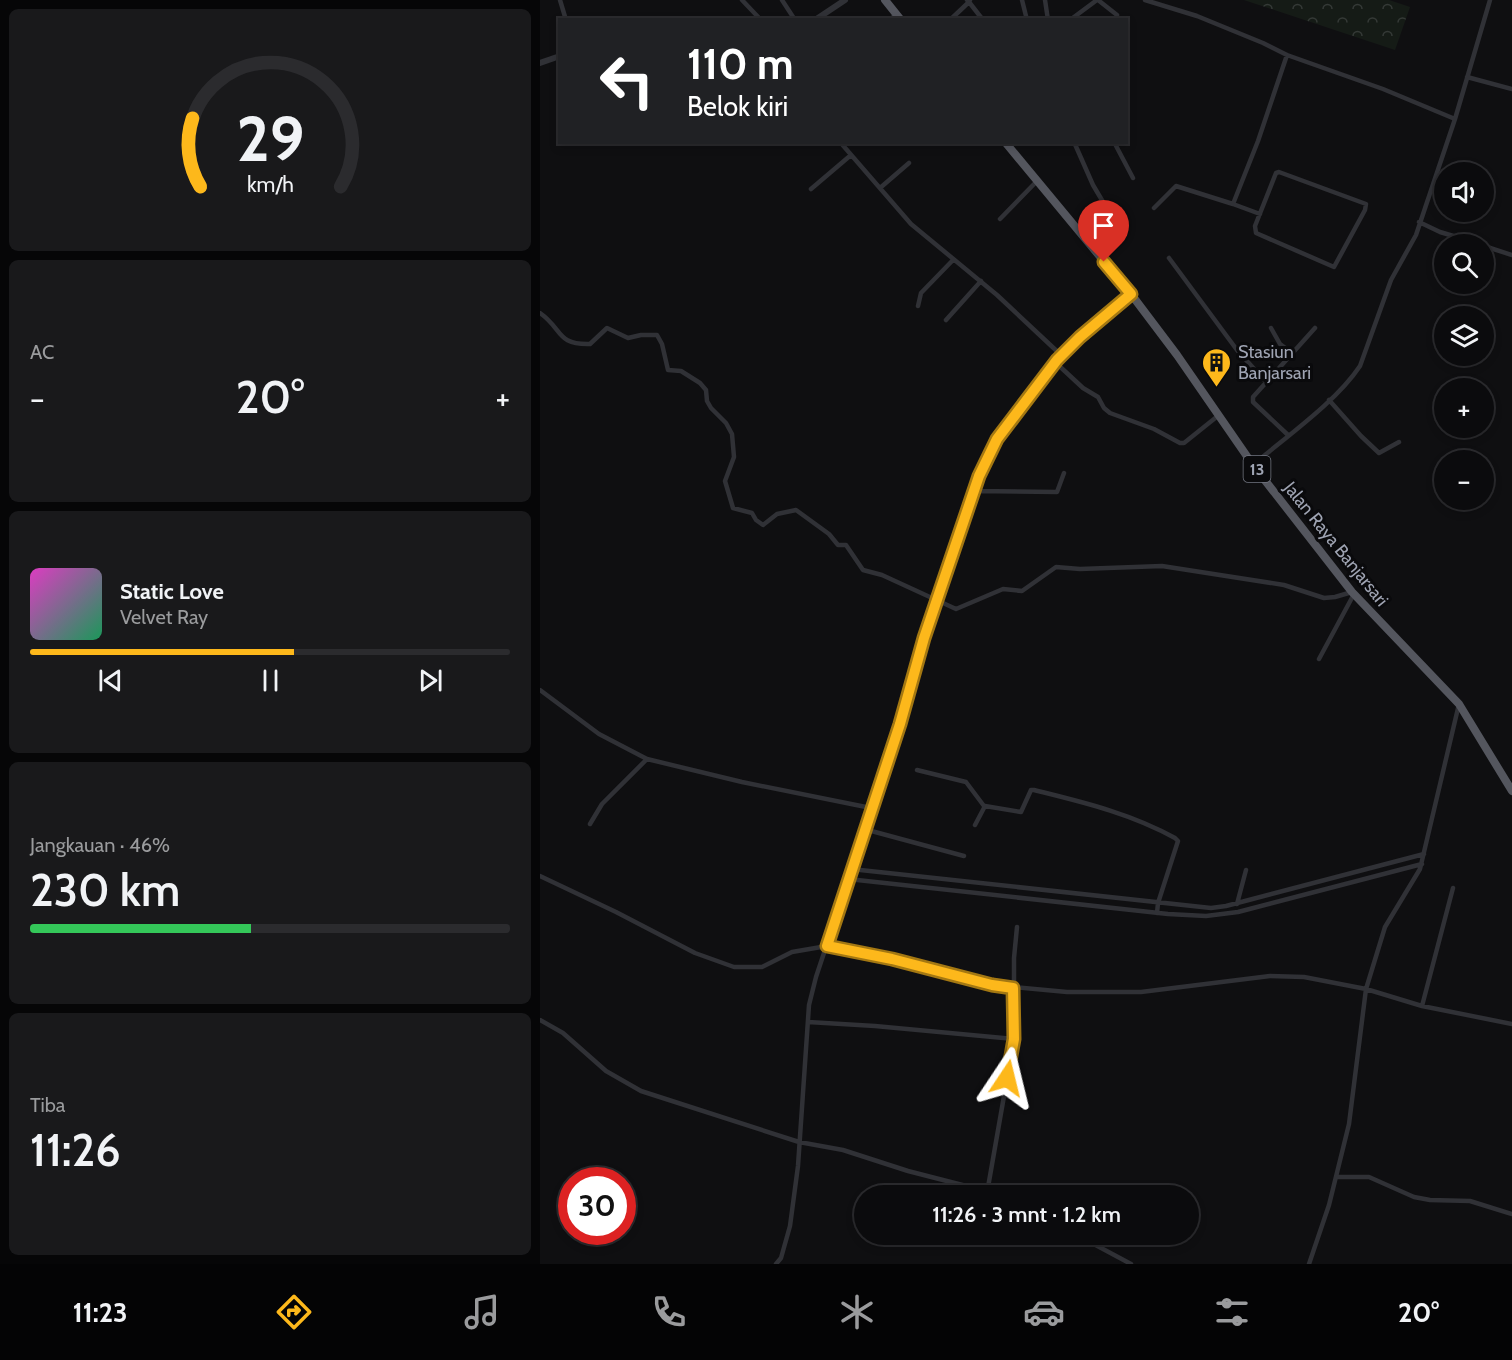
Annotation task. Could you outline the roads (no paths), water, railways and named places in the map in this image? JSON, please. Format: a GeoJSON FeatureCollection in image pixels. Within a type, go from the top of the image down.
{"type":"FeatureCollection","features":[{"type":"Feature","properties":{"kind":"highway"},"geometry":{"type":"LineString","coordinates":[[885,0],[899,17]]}},
{"type":"Feature","properties":{"kind":"highway","name":"Jalan Raya Banjarsari"},"geometry":{"type":"LineString","coordinates":[[1007,144],[1131,294],[1177,355],[1253,465],[1353,593],[1459,704],[1512,791]]}},
{"type":"Feature","properties":{"kind":"street"},"geometry":{"type":"LineString","coordinates":[[742,0],[759,18]]}},
{"type":"Feature","properties":{"kind":"street"},"geometry":{"type":"LineString","coordinates":[[782,0],[794,18]]}},
{"type":"Feature","properties":{"kind":"street"},"geometry":{"type":"LineString","coordinates":[[818,18],[844,0]]}},
{"type":"Feature","properties":{"kind":"street"},"geometry":{"type":"LineString","coordinates":[[1022,0],[1026,18]]}},
{"type":"Feature","properties":{"kind":"street"},"geometry":{"type":"LineString","coordinates":[[1045,0],[1048,18]]}},
{"type":"Feature","properties":{"kind":"street"},"geometry":{"type":"LineString","coordinates":[[1073,18],[1098,0],[1117,15]]}},
{"type":"Feature","properties":{"kind":"street"},"geometry":{"type":"LineString","coordinates":[[1145,0],[1207,20],[1287,55],[1392,93],[1455,119]]}},
{"type":"Feature","properties":{"kind":"street"},"geometry":{"type":"LineString","coordinates":[[1253,465],[1329,400],[1360,366],[1391,280],[1416,236],[1455,119],[1490,0]]}},
{"type":"Feature","properties":{"kind":"street"},"geometry":{"type":"LineString","coordinates":[[562,1],[566,18]]}},
{"type":"Feature","properties":{"kind":"street"},"geometry":{"type":"LineString","coordinates":[[952,18],[969,1],[982,18]]}},
{"type":"Feature","properties":{"kind":"street"},"geometry":{"type":"LineString","coordinates":[[1233,204],[1258,141],[1287,55]]}},
{"type":"Feature","properties":{"kind":"street"},"geometry":{"type":"LineString","coordinates":[[540,63],[558,57]]}},
{"type":"Feature","properties":{"kind":"street"},"geometry":{"type":"LineString","coordinates":[[1467,77],[1512,89]]}},
{"type":"Feature","properties":{"kind":"street"},"geometry":{"type":"LineString","coordinates":[[842,144],[911,224],[981,281],[1061,355]]}},
{"type":"Feature","properties":{"kind":"street"},"geometry":{"type":"LineString","coordinates":[[1075,144],[1093,185],[1106,207]]}},
{"type":"Feature","properties":{"kind":"street"},"geometry":{"type":"LineString","coordinates":[[1115,144],[1133,178]]}},
{"type":"Feature","properties":{"kind":"street"},"geometry":{"type":"LineString","coordinates":[[811,189],[851,155]]}},
{"type":"Feature","properties":{"kind":"street"},"geometry":{"type":"LineString","coordinates":[[880,188],[909,163]]}},
{"type":"Feature","properties":{"kind":"street"},"geometry":{"type":"LineString","coordinates":[[1279,172],[1366,204],[1367,207],[1336,266],[1332,268],[1256,233],[1255,228],[1260,214],[1276,173],[1279,172]]}},
{"type":"Feature","properties":{"kind":"street"},"geometry":{"type":"LineString","coordinates":[[1000,219],[1036,181]]}},
{"type":"Feature","properties":{"kind":"street"},"geometry":{"type":"LineString","coordinates":[[1154,208],[1176,186],[1260,214]]}},
{"type":"Feature","properties":{"kind":"street"},"geometry":{"type":"LineString","coordinates":[[1419,222],[1446,234]]}},
{"type":"Feature","properties":{"kind":"street"},"geometry":{"type":"LineString","coordinates":[[1494,249],[1512,255]]}},
{"type":"Feature","properties":{"kind":"street"},"geometry":{"type":"LineString","coordinates":[[1169,258],[1237,350],[1265,382]]}},
{"type":"Feature","properties":{"kind":"street"},"geometry":{"type":"LineString","coordinates":[[918,306],[921,293],[953,260]]}},
{"type":"Feature","properties":{"kind":"street"},"geometry":{"type":"LineString","coordinates":[[946,320],[981,281]]}},
{"type":"Feature","properties":{"kind":"street"},"geometry":{"type":"LineString","coordinates":[[776,1264],[781,1258],[790,1226],[809,1005],[851,869],[900,724],[924,638],[974,490],[997,439],[1055,362],[1131,294]]}},
{"type":"Feature","properties":{"kind":"street"},"geometry":{"type":"LineString","coordinates":[[540,313],[549,319],[563,340],[578,345],[590,344],[607,328],[628,338],[657,335],[662,344],[668,370],[681,371],[700,383],[706,390],[707,401],[711,408],[726,423],[732,434],[734,457],[725,481],[733,507],[752,513],[763,525],[777,514],[796,510],[829,534],[838,545],[846,545],[863,570],[882,575],[956,609],[1003,589],[1022,591],[1056,567],[1080,569],[1162,566],[1284,585],[1324,598],[1353,593]]}},
{"type":"Feature","properties":{"kind":"street"},"geometry":{"type":"LineString","coordinates":[[1271,328],[1280,344],[1292,353]]}},
{"type":"Feature","properties":{"kind":"street"},"geometry":{"type":"LineString","coordinates":[[1288,435],[1253,402],[1253,397],[1315,328]]}},
{"type":"Feature","properties":{"kind":"street"},"geometry":{"type":"LineString","coordinates":[[1055,362],[1083,388],[1098,397],[1106,411],[1154,429],[1180,443],[1184,443],[1219,415]]}},
{"type":"Feature","properties":{"kind":"street"},"geometry":{"type":"LineString","coordinates":[[1329,400],[1377,451],[1382,453],[1399,442]]}},
{"type":"Feature","properties":{"kind":"street"},"geometry":{"type":"LineString","coordinates":[[974,490],[1057,492],[1064,473]]}},
{"type":"Feature","properties":{"kind":"street"},"geometry":{"type":"LineString","coordinates":[[1319,659],[1353,593]]}},
{"type":"Feature","properties":{"kind":"street"},"geometry":{"type":"LineString","coordinates":[[540,690],[599,734],[647,759],[742,782],[871,808]]}},
{"type":"Feature","properties":{"kind":"street"},"geometry":{"type":"LineString","coordinates":[[1309,1264],[1336,1177],[1352,1108],[1366,989],[1385,927],[1394,909],[1416,879],[1423,859],[1459,704]]}},
{"type":"Feature","properties":{"kind":"street"},"geometry":{"type":"LineString","coordinates":[[590,824],[602,804],[647,759]]}},
{"type":"Feature","properties":{"kind":"street"},"geometry":{"type":"LineString","coordinates":[[917,770],[966,782],[984,806],[1021,812],[1030,792],[1034,790],[1092,804],[1141,820],[1175,838],[1178,844],[1157,909]]}},
{"type":"Feature","properties":{"kind":"street"},"geometry":{"type":"LineString","coordinates":[[975,825],[984,806]]}},
{"type":"Feature","properties":{"kind":"street"},"geometry":{"type":"LineString","coordinates":[[864,829],[964,856]]}},
{"type":"Feature","properties":{"kind":"street"},"geometry":{"type":"LineString","coordinates":[[851,869],[934,883],[1185,911],[1206,916],[1423,859]]}},
{"type":"Feature","properties":{"kind":"street"},"geometry":{"type":"LineString","coordinates":[[848,879],[934,883],[1157,909],[1227,910],[1236,904],[1286,895],[1423,859]]}},
{"type":"Feature","properties":{"kind":"street"},"geometry":{"type":"LineString","coordinates":[[1236,904],[1245,870]]}},
{"type":"Feature","properties":{"kind":"street"},"geometry":{"type":"LineString","coordinates":[[540,876],[695,953],[734,967],[762,967],[792,952],[827,946],[892,959],[992,985],[1067,992],[1141,992],[1270,976],[1304,977],[1366,989],[1422,1006],[1512,1024]]}},
{"type":"Feature","properties":{"kind":"street"},"geometry":{"type":"LineString","coordinates":[[1422,1006],[1453,888]]}},
{"type":"Feature","properties":{"kind":"street"},"geometry":{"type":"LineString","coordinates":[[988,1185],[1014,1039],[1013,988],[1017,927]]}},
{"type":"Feature","properties":{"kind":"street"},"geometry":{"type":"LineString","coordinates":[[540,1020],[563,1033],[606,1071],[641,1091],[799,1142],[843,1150],[958,1185]]}},
{"type":"Feature","properties":{"kind":"street"},"geometry":{"type":"LineString","coordinates":[[808,1022],[1014,1039]]}},
{"type":"Feature","properties":{"kind":"street"},"geometry":{"type":"LineString","coordinates":[[1336,1177],[1369,1178],[1414,1197],[1430,1200],[1468,1201],[1512,1214]]}},
{"type":"Feature","properties":{"kind":"street"},"geometry":{"type":"LineString","coordinates":[[1096,1245],[1131,1264]]}},
{"type":"Feature","properties":{"kind":"place","name":"Stasiun Banjarsari"},"geometry":{"type":"Point","coordinates":[1217,388]}}]}
